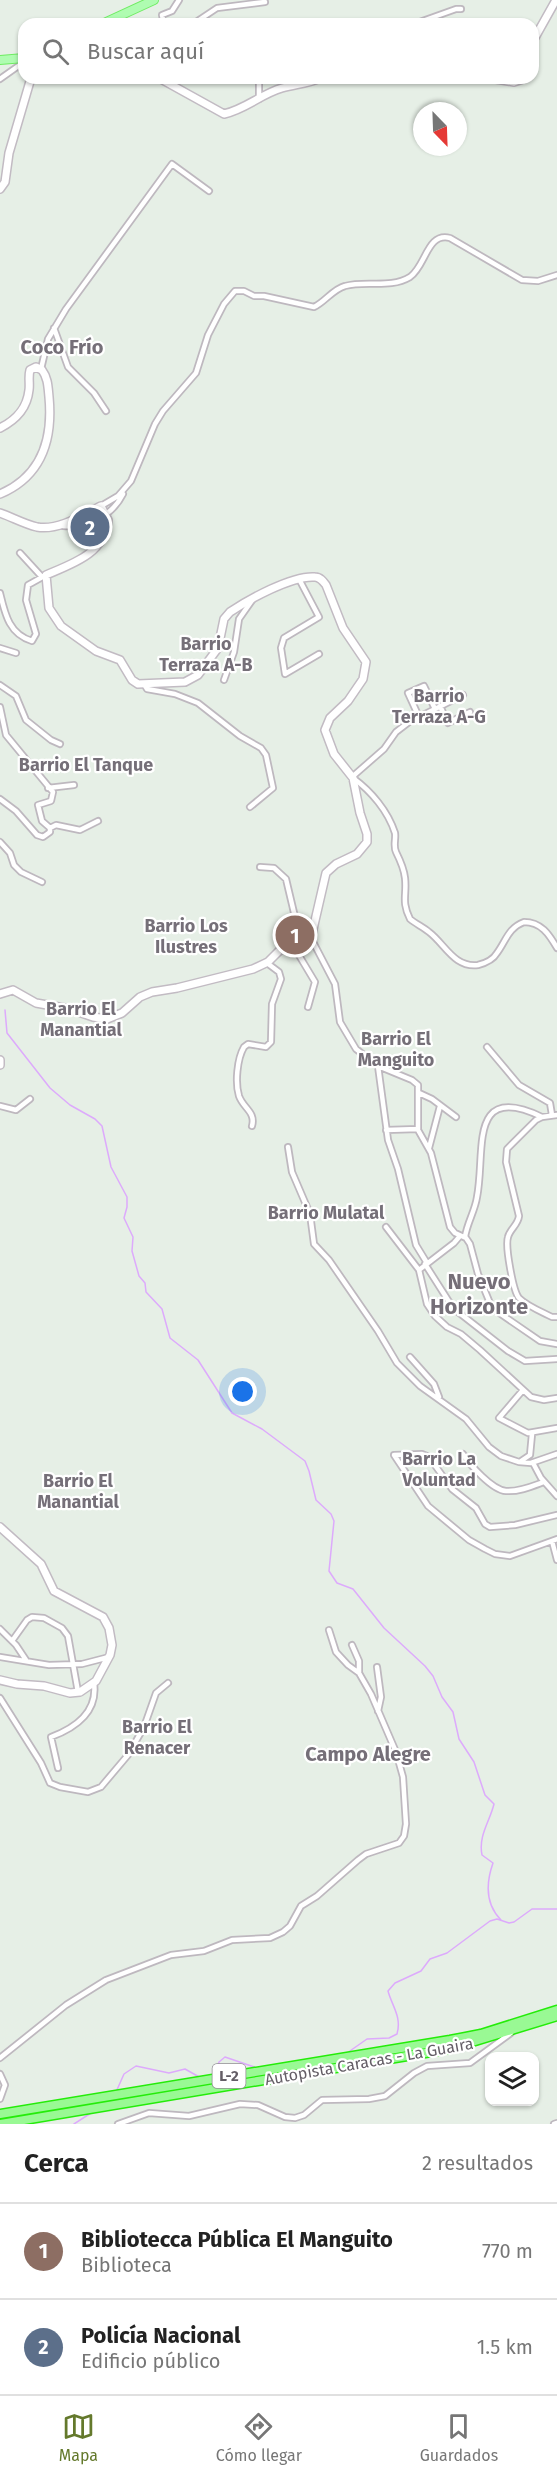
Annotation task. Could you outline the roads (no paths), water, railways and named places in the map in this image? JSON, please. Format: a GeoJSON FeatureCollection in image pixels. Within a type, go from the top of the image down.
{"type":"FeatureCollection","features":[{"type":"Feature","properties":{"kind":"highway","name":"Autopista Caracas - La Guaira"},"geometry":{"type":"LineString","coordinates":[[0,2114],[459,2039],[557,2010]]}},
{"type":"Feature","properties":{"kind":"highway","name":"Autopista Caracas - La Guaira"},"geometry":{"type":"LineString","coordinates":[[0,2124],[449,2049],[557,2016]]}},
{"type":"Feature","properties":{"kind":"main road"},"geometry":{"type":"LineString","coordinates":[[115,18],[154,0]]}},
{"type":"Feature","properties":{"kind":"main road"},"geometry":{"type":"LineString","coordinates":[[0,60],[18,60]]}},
{"type":"Feature","properties":{"kind":"street"},"geometry":{"type":"LineString","coordinates":[[161,18],[162,15],[172,11],[179,0]]}},
{"type":"Feature","properties":{"kind":"street"},"geometry":{"type":"LineString","coordinates":[[539,30],[556,0]]}},
{"type":"Feature","properties":{"kind":"street"},"geometry":{"type":"LineString","coordinates":[[203,18],[217,8],[254,1],[265,2]]}},
{"type":"Feature","properties":{"kind":"street"},"geometry":{"type":"LineString","coordinates":[[431,18],[461,9]]}},
{"type":"Feature","properties":{"kind":"street"},"geometry":{"type":"LineString","coordinates":[[0,79],[18,65]]}},
{"type":"Feature","properties":{"kind":"street"},"geometry":{"type":"LineString","coordinates":[[0,189],[5,182],[9,153],[30,84]]}},
{"type":"Feature","properties":{"kind":"street"},"geometry":{"type":"LineString","coordinates":[[170,84],[224,114],[238,111],[282,88],[308,84]]}},
{"type":"Feature","properties":{"kind":"street"},"geometry":{"type":"LineString","coordinates":[[259,99],[260,84]]}},
{"type":"Feature","properties":{"kind":"street"},"geometry":{"type":"LineString","coordinates":[[0,494],[25,479],[44,453],[50,412],[47,380],[41,369],[48,339],[54,328],[171,164],[209,191]]}},
{"type":"Feature","properties":{"kind":"street"},"geometry":{"type":"LineString","coordinates":[[0,513],[34,526],[74,526],[106,515],[114,509],[155,424],[198,369],[202,347],[224,304],[235,291],[240,290],[254,296],[264,296],[314,307],[345,286],[390,283],[411,276],[419,268],[433,242],[441,237],[450,238],[522,280],[538,281],[557,275]]}},
{"type":"Feature","properties":{"kind":"street"},"geometry":{"type":"LineString","coordinates":[[54,328],[68,367],[94,393],[106,411]]}},
{"type":"Feature","properties":{"kind":"street"},"geometry":{"type":"LineString","coordinates":[[0,428],[21,413],[29,391],[29,372],[36,367],[41,369]]}},
{"type":"Feature","properties":{"kind":"street"},"geometry":{"type":"LineString","coordinates":[[57,525],[101,506],[125,489]]}},
{"type":"Feature","properties":{"kind":"street"},"geometry":{"type":"LineString","coordinates":[[0,593],[13,629],[32,641],[36,634],[26,596],[30,582],[82,560],[95,549],[105,532],[108,520],[101,506]]}},
{"type":"Feature","properties":{"kind":"street"},"geometry":{"type":"LineString","coordinates":[[20,553],[44,576],[49,608],[61,626],[96,651],[120,660],[132,680],[144,684],[185,682],[198,675],[218,648],[224,619],[235,609],[299,579],[313,576],[323,581],[343,628],[366,662],[366,672],[358,687],[348,701],[330,718],[326,726],[326,735],[334,754],[353,777],[374,796],[393,827],[396,837],[395,849],[400,856],[405,879],[403,895],[410,919],[430,933],[450,954],[467,964],[482,964],[496,956],[506,936],[524,922],[538,925],[545,930],[557,948]]}},
{"type":"Feature","properties":{"kind":"street"},"geometry":{"type":"LineString","coordinates":[[299,579],[319,616],[284,638],[281,648],[285,674],[319,654]]}},
{"type":"Feature","properties":{"kind":"street"},"geometry":{"type":"LineString","coordinates":[[224,680],[234,652],[239,619],[253,599]]}},
{"type":"Feature","properties":{"kind":"street"},"geometry":{"type":"LineString","coordinates":[[0,648],[16,652]]}},
{"type":"Feature","properties":{"kind":"street"},"geometry":{"type":"LineString","coordinates":[[144,684],[147,689],[166,692],[198,704],[264,751],[274,787],[250,807]]}},
{"type":"Feature","properties":{"kind":"street"},"geometry":{"type":"LineString","coordinates":[[0,685],[16,696],[26,720],[51,740],[60,744]]}},
{"type":"Feature","properties":{"kind":"street"},"geometry":{"type":"LineString","coordinates":[[419,717],[408,693],[424,686],[448,723],[470,712]]}},
{"type":"Feature","properties":{"kind":"street"},"geometry":{"type":"LineString","coordinates":[[353,777],[384,749],[396,732],[437,707],[463,695]]}},
{"type":"Feature","properties":{"kind":"street"},"geometry":{"type":"LineString","coordinates":[[0,707],[6,735],[53,792],[53,798],[38,805],[42,821],[50,828]]}},
{"type":"Feature","properties":{"kind":"street"},"geometry":{"type":"LineString","coordinates":[[353,777],[367,842],[357,854],[336,864],[326,873],[311,938],[335,984],[339,1017],[344,1029],[363,1056],[378,1066],[418,1085],[418,1129],[429,1148],[446,1205],[449,1224],[452,1231],[470,1244],[490,1306],[540,1341],[557,1344]]}},
{"type":"Feature","properties":{"kind":"street"},"geometry":{"type":"LineString","coordinates":[[48,788],[74,785]]}},
{"type":"Feature","properties":{"kind":"street"},"geometry":{"type":"LineString","coordinates":[[0,799],[16,811],[37,835],[46,836],[50,828],[56,825],[80,830],[98,821]]}},
{"type":"Feature","properties":{"kind":"street"},"geometry":{"type":"LineString","coordinates":[[0,842],[10,853],[14,865],[21,872],[42,882]]}},
{"type":"Feature","properties":{"kind":"street"},"geometry":{"type":"LineString","coordinates":[[260,867],[274,868],[286,879],[295,917],[284,922],[294,947],[315,982],[308,1006]]}},
{"type":"Feature","properties":{"kind":"street"},"geometry":{"type":"LineString","coordinates":[[0,994],[13,990],[36,1004],[70,1009],[107,1019],[122,1013],[140,997],[152,992],[232,975],[267,963],[280,950],[294,947],[311,938]]}},
{"type":"Feature","properties":{"kind":"street"},"geometry":{"type":"LineString","coordinates":[[252,1126],[252,1114],[238,1094],[238,1069],[244,1047],[248,1044],[266,1047],[271,1042],[272,1004],[281,979],[279,972],[267,963]]}},
{"type":"Feature","properties":{"kind":"street"},"geometry":{"type":"LineString","coordinates":[[419,1270],[463,1237],[478,1195],[482,1138],[490,1113],[508,1106],[519,1107],[542,1116],[554,1115],[550,1103],[519,1085],[487,1047]]}},
{"type":"Feature","properties":{"kind":"street"},"geometry":{"type":"LineString","coordinates":[[0,1060],[0,1065]]}},
{"type":"Feature","properties":{"kind":"street"},"geometry":{"type":"LineString","coordinates":[[378,1066],[386,1130],[398,1169],[415,1242],[426,1264],[453,1308],[514,1355],[525,1361],[557,1359]]}},
{"type":"Feature","properties":{"kind":"street"},"geometry":{"type":"LineString","coordinates":[[419,1093],[432,1099],[456,1117]]}},
{"type":"Feature","properties":{"kind":"street"},"geometry":{"type":"LineString","coordinates":[[0,1106],[19,1109],[30,1099]]}},
{"type":"Feature","properties":{"kind":"street"},"geometry":{"type":"LineString","coordinates":[[429,1148],[440,1106]]}},
{"type":"Feature","properties":{"kind":"street"},"geometry":{"type":"LineString","coordinates":[[542,1116],[510,1144],[506,1153],[519,1216],[518,1222],[508,1236],[507,1249],[518,1296],[552,1317],[557,1317]]}},
{"type":"Feature","properties":{"kind":"street"},"geometry":{"type":"LineString","coordinates":[[386,1130],[418,1129]]}},
{"type":"Feature","properties":{"kind":"street"},"geometry":{"type":"LineString","coordinates":[[288,1147],[292,1172],[310,1214],[314,1244],[329,1260],[397,1363],[420,1386],[466,1419],[492,1450],[501,1456],[519,1462],[533,1463],[557,1454]]}},
{"type":"Feature","properties":{"kind":"street"},"geometry":{"type":"LineString","coordinates":[[386,1227],[419,1270],[427,1304],[435,1316],[447,1327],[461,1334],[535,1399],[557,1398]]}},
{"type":"Feature","properties":{"kind":"street"},"geometry":{"type":"LineString","coordinates":[[410,1357],[434,1384],[440,1399]]}},
{"type":"Feature","properties":{"kind":"street"},"geometry":{"type":"LineString","coordinates":[[523,1390],[499,1418],[518,1430],[532,1434],[557,1428]]}},
{"type":"Feature","properties":{"kind":"street"},"geometry":{"type":"LineString","coordinates":[[519,1462],[530,1455],[532,1434]]}},
{"type":"Feature","properties":{"kind":"street"},"geometry":{"type":"LineString","coordinates":[[557,1515],[515,1525],[490,1527],[485,1524],[476,1508],[452,1489],[429,1457],[422,1454],[394,1455],[428,1506],[469,1540],[495,1554],[510,1556],[554,1540],[557,1560]]}},
{"type":"Feature","properties":{"kind":"street"},"geometry":{"type":"LineString","coordinates":[[463,1454],[477,1472],[502,1490],[515,1490],[544,1482]]}},
{"type":"Feature","properties":{"kind":"street"},"geometry":{"type":"LineString","coordinates":[[533,1463],[544,1482],[557,1496]]}},
{"type":"Feature","properties":{"kind":"street"},"geometry":{"type":"LineString","coordinates":[[0,1527],[41,1564],[54,1591],[103,1617],[111,1636],[112,1645],[109,1658],[94,1683],[78,1692],[62,1692],[44,1686],[0,1680]]}},
{"type":"Feature","properties":{"kind":"street"},"geometry":{"type":"LineString","coordinates":[[12,1641],[29,1618],[44,1618],[62,1628],[67,1634],[78,1692]]}},
{"type":"Feature","properties":{"kind":"street"},"geometry":{"type":"LineString","coordinates":[[329,1630],[336,1652],[359,1673]]}},
{"type":"Feature","properties":{"kind":"street"},"geometry":{"type":"LineString","coordinates":[[1,1632],[12,1641],[26,1660]]}},
{"type":"Feature","properties":{"kind":"street"},"geometry":{"type":"LineString","coordinates":[[0,2058],[66,2005],[106,1980],[171,1955],[204,1951],[232,1940],[270,1938],[283,1932],[290,1926],[301,1906],[317,1896],[358,1860],[366,1854],[399,1843],[406,1829],[403,1777],[396,1752],[359,1673],[359,1661],[352,1645]]}},
{"type":"Feature","properties":{"kind":"street"},"geometry":{"type":"LineString","coordinates":[[0,1657],[26,1660],[37,1664],[73,1664],[109,1658]]}},
{"type":"Feature","properties":{"kind":"street"},"geometry":{"type":"LineString","coordinates":[[377,1667],[381,1697],[378,1711]]}},
{"type":"Feature","properties":{"kind":"street"},"geometry":{"type":"LineString","coordinates":[[58,1768],[51,1737],[83,1719],[94,1696],[94,1683]]}},
{"type":"Feature","properties":{"kind":"street"},"geometry":{"type":"LineString","coordinates":[[0,1698],[41,1763],[51,1785],[88,1792],[100,1787],[121,1765],[143,1730],[156,1693],[168,1683]]}},
{"type":"Feature","properties":{"kind":"street"},"geometry":{"type":"LineString","coordinates":[[118,2124],[148,2113],[189,2115],[240,2104],[258,2105],[285,2117],[295,2118],[304,2115],[322,2100],[381,2097],[393,2091],[420,2069],[438,2064],[470,2063],[517,2029]]}},
{"type":"Feature","properties":{"kind":"street"},"geometry":{"type":"LineString","coordinates":[[483,2053],[486,2047],[485,2039]]}},
{"type":"Feature","properties":{"kind":"street"},"geometry":{"type":"LineString","coordinates":[[0,2074],[5,2085],[0,2099]]}},
{"type":"Feature","properties":{"kind":"waterway"},"geometry":{"type":"LineString","coordinates":[[5,1010],[7,1033],[50,1088],[70,1105],[95,1119],[102,1126],[111,1167],[127,1197],[124,1218],[133,1237],[132,1251],[139,1276],[145,1283],[146,1292],[162,1309],[170,1338],[198,1360],[232,1413],[262,1429],[305,1461],[316,1500],[331,1514],[334,1521],[329,1571],[337,1583],[353,1589],[384,1628],[425,1666],[453,1712],[459,1739],[474,1762],[485,1795],[494,1804],[481,1848],[482,1855],[493,1863],[488,1893],[492,1907],[501,1920]]}},
{"type":"Feature","properties":{"kind":"waterway"},"geometry":{"type":"LineString","coordinates":[[347,2053],[367,2039],[389,2038],[397,2034],[397,2017],[388,1991],[395,1983],[421,1971],[430,1959],[447,1953],[490,1921],[497,1919],[509,1923],[532,1909],[557,1909]]}},
{"type":"Feature","properties":{"kind":"waterway"},"geometry":{"type":"LineString","coordinates":[[216,2074],[219,2062],[225,2057],[257,2068]]}},
{"type":"Feature","properties":{"kind":"waterway"},"geometry":{"type":"LineString","coordinates":[[299,2069],[324,2065]]}},
{"type":"Feature","properties":{"kind":"waterway"},"geometry":{"type":"LineString","coordinates":[[116,2092],[124,2074],[136,2066],[169,2073],[185,2069],[201,2078]]}},
{"type":"Feature","properties":{"kind":"waterway"},"geometry":{"type":"LineString","coordinates":[[74,2124],[91,2113]]}},
{"type":"Feature","properties":{"kind":"place","name":"Policía Nacional"},"geometry":{"type":"Point","coordinates":[90,527]}},
{"type":"Feature","properties":{"kind":"place","name":"Bibliotecca Pública El Manguito"},"geometry":{"type":"Point","coordinates":[295,935]}},
{"type":"Feature","properties":{"kind":"district","name":"Coco Frío"},"geometry":{"type":"Point","coordinates":[62,347]}},
{"type":"Feature","properties":{"kind":"district","name":"Barrio Terraza A-B"},"geometry":{"type":"Point","coordinates":[206,654]}},
{"type":"Feature","properties":{"kind":"district","name":"Barrio Terraza A-G"},"geometry":{"type":"Point","coordinates":[439,706]}},
{"type":"Feature","properties":{"kind":"district","name":"Barrio El Tanque"},"geometry":{"type":"Point","coordinates":[86,765]}},
{"type":"Feature","properties":{"kind":"district","name":"Barrio Los Ilustres"},"geometry":{"type":"Point","coordinates":[186,936]}},
{"type":"Feature","properties":{"kind":"district","name":"Barrio El Manantial"},"geometry":{"type":"Point","coordinates":[81,1019]}},
{"type":"Feature","properties":{"kind":"district","name":"Barrio El Manguito"},"geometry":{"type":"Point","coordinates":[396,1049]}},
{"type":"Feature","properties":{"kind":"district","name":"Barrio Mulatal"},"geometry":{"type":"Point","coordinates":[326,1213]}},
{"type":"Feature","properties":{"kind":"district","name":"Nuevo Horizonte"},"geometry":{"type":"Point","coordinates":[479,1294]}},
{"type":"Feature","properties":{"kind":"district","name":"Barrio La Voluntad"},"geometry":{"type":"Point","coordinates":[439,1469]}},
{"type":"Feature","properties":{"kind":"district","name":"Barrio El Manantial"},"geometry":{"type":"Point","coordinates":[78,1491]}},
{"type":"Feature","properties":{"kind":"district","name":"Barrio El Renacer"},"geometry":{"type":"Point","coordinates":[157,1737]}},
{"type":"Feature","properties":{"kind":"district","name":"Campo Alegre"},"geometry":{"type":"Point","coordinates":[368,1754]}}]}
